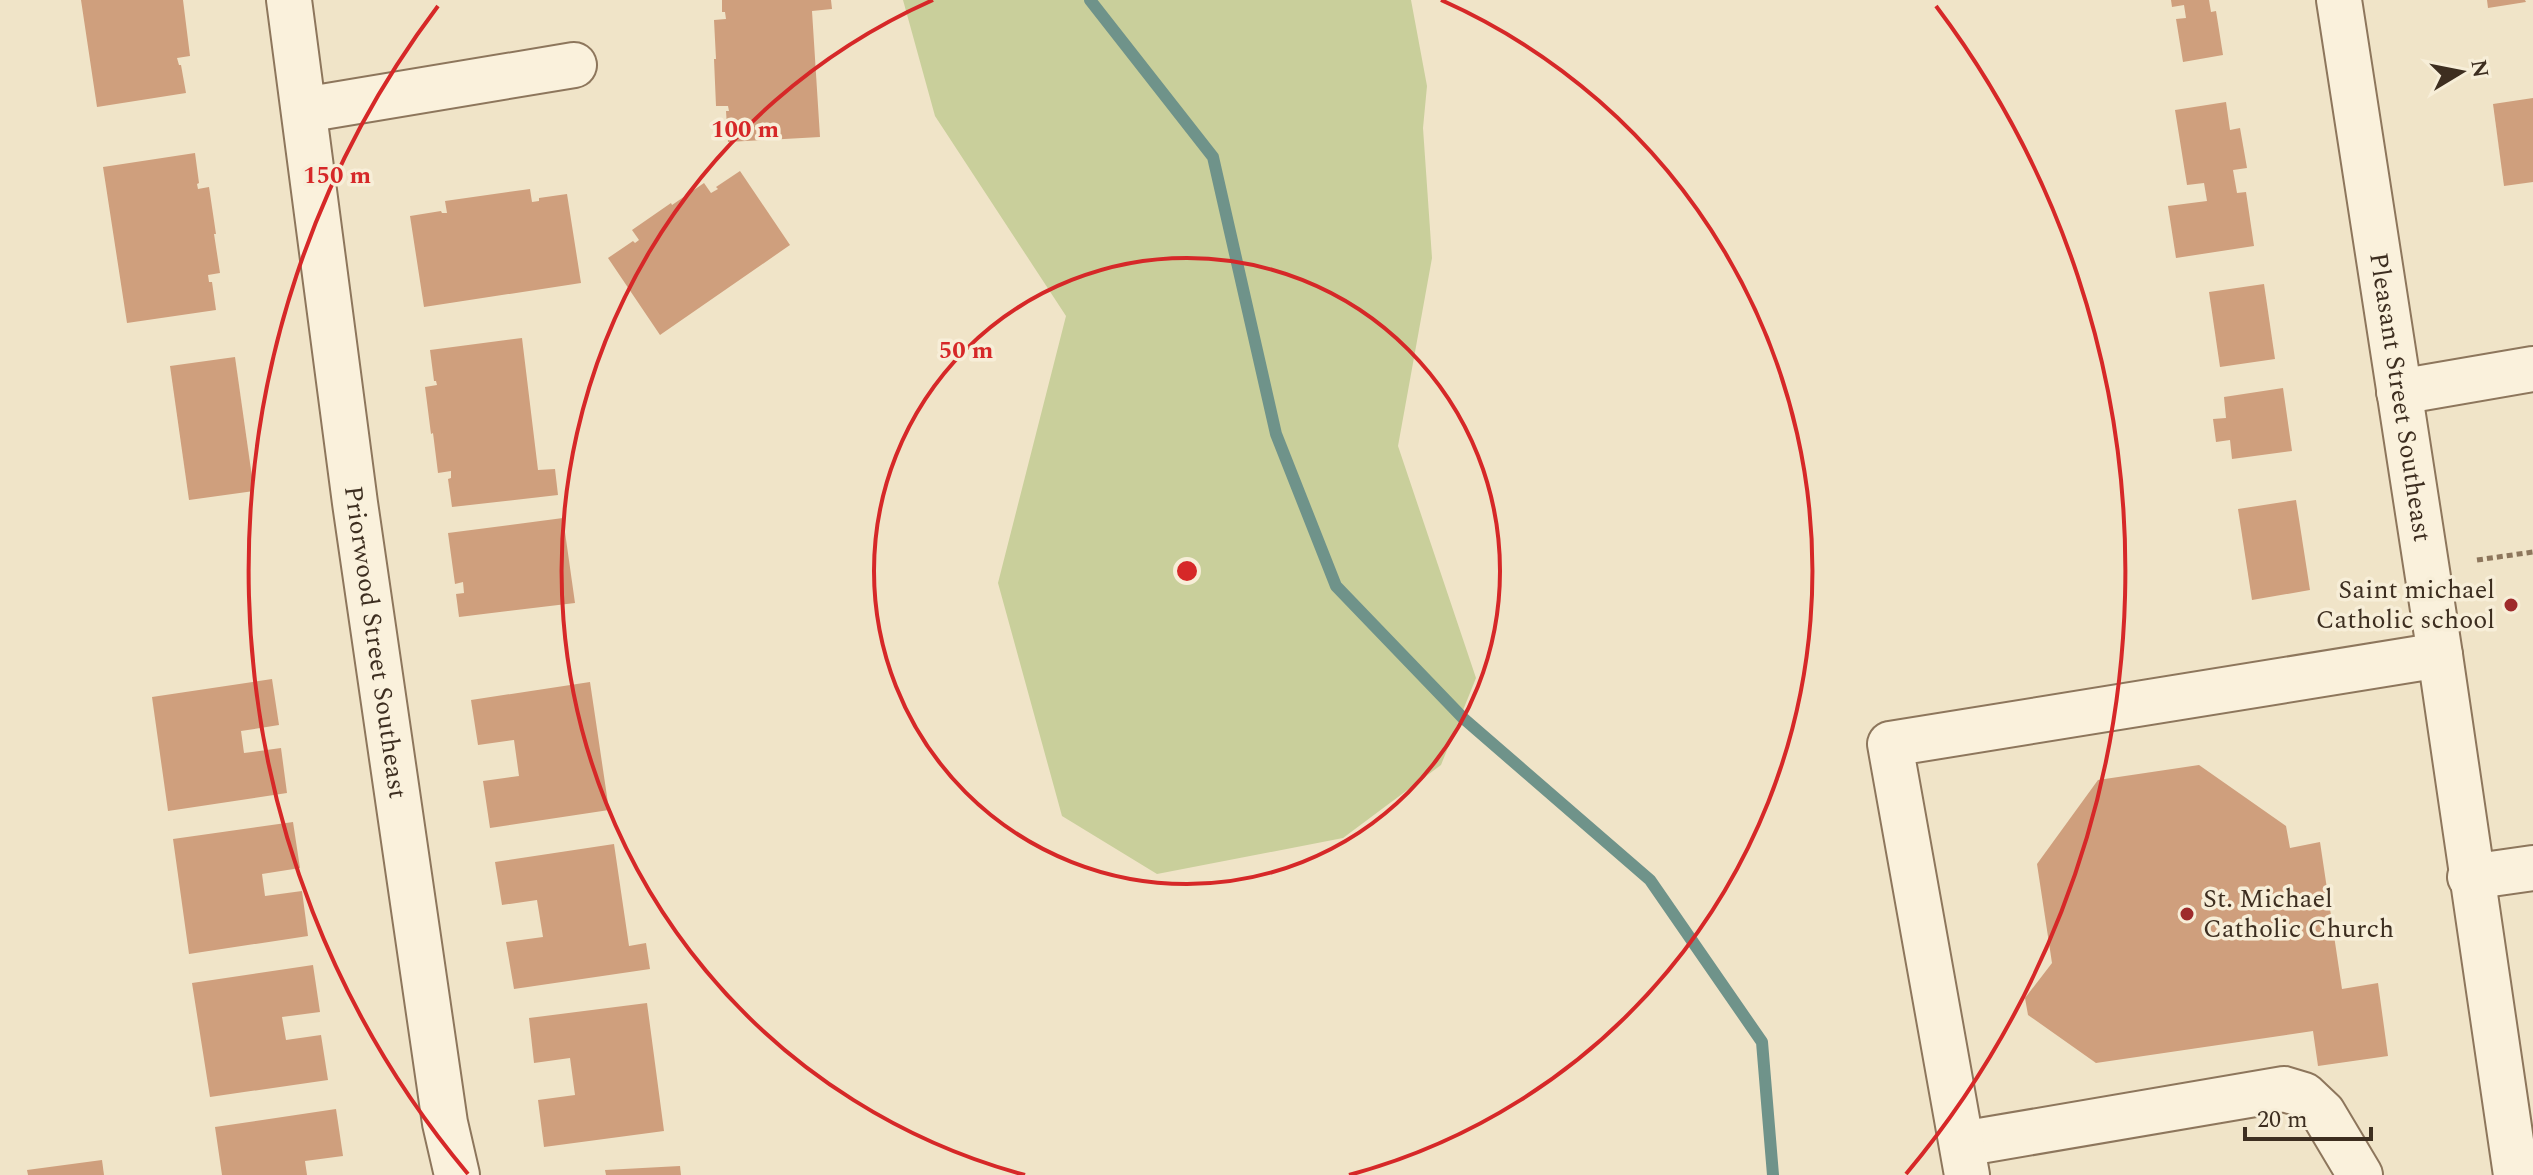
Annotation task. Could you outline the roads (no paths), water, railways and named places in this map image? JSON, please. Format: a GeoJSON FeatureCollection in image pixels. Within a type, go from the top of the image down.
{"type":"FeatureCollection","features":[{"type":"Feature","properties":{"kind":"street","name":"Priorwood Street Southeast"},"geometry":{"type":"LineString","coordinates":[[289,0],[357,518],[443,1108],[457,1175]]}},
{"type":"Feature","properties":{"kind":"street","name":"Pleasant Street Southeast"},"geometry":{"type":"LineString","coordinates":[[2339,0],[2440,655],[2511,1171]]}},
{"type":"Feature","properties":{"kind":"street"},"geometry":{"type":"LineString","coordinates":[[304,110],[574,65]]}},
{"type":"Feature","properties":{"kind":"street"},"geometry":{"type":"LineString","coordinates":[[2399,392],[2532,370],[2533,377]]}},
{"type":"Feature","properties":{"kind":"street"},"geometry":{"type":"LineString","coordinates":[[2360,1175],[2323,1113],[2304,1095],[2284,1089],[1964,1160],[1890,744],[2440,655]]}},
{"type":"Feature","properties":{"kind":"street"},"geometry":{"type":"LineString","coordinates":[[2470,877],[2533,868]]}},
{"type":"Feature","properties":{"kind":"waterway"},"geometry":{"type":"LineString","coordinates":[[1090,0],[1213,157],[1276,434],[1336,586],[1463,718],[1650,880],[1762,1042],[1773,1175]]}},
{"type":"Feature","properties":{"kind":"place","name":"Saint michael Catholic school"},"geometry":{"type":"Point","coordinates":[2511,605]}},
{"type":"Feature","properties":{"kind":"place","name":"St. Michael Catholic Church"},"geometry":{"type":"Point","coordinates":[2187,914]}}]}
